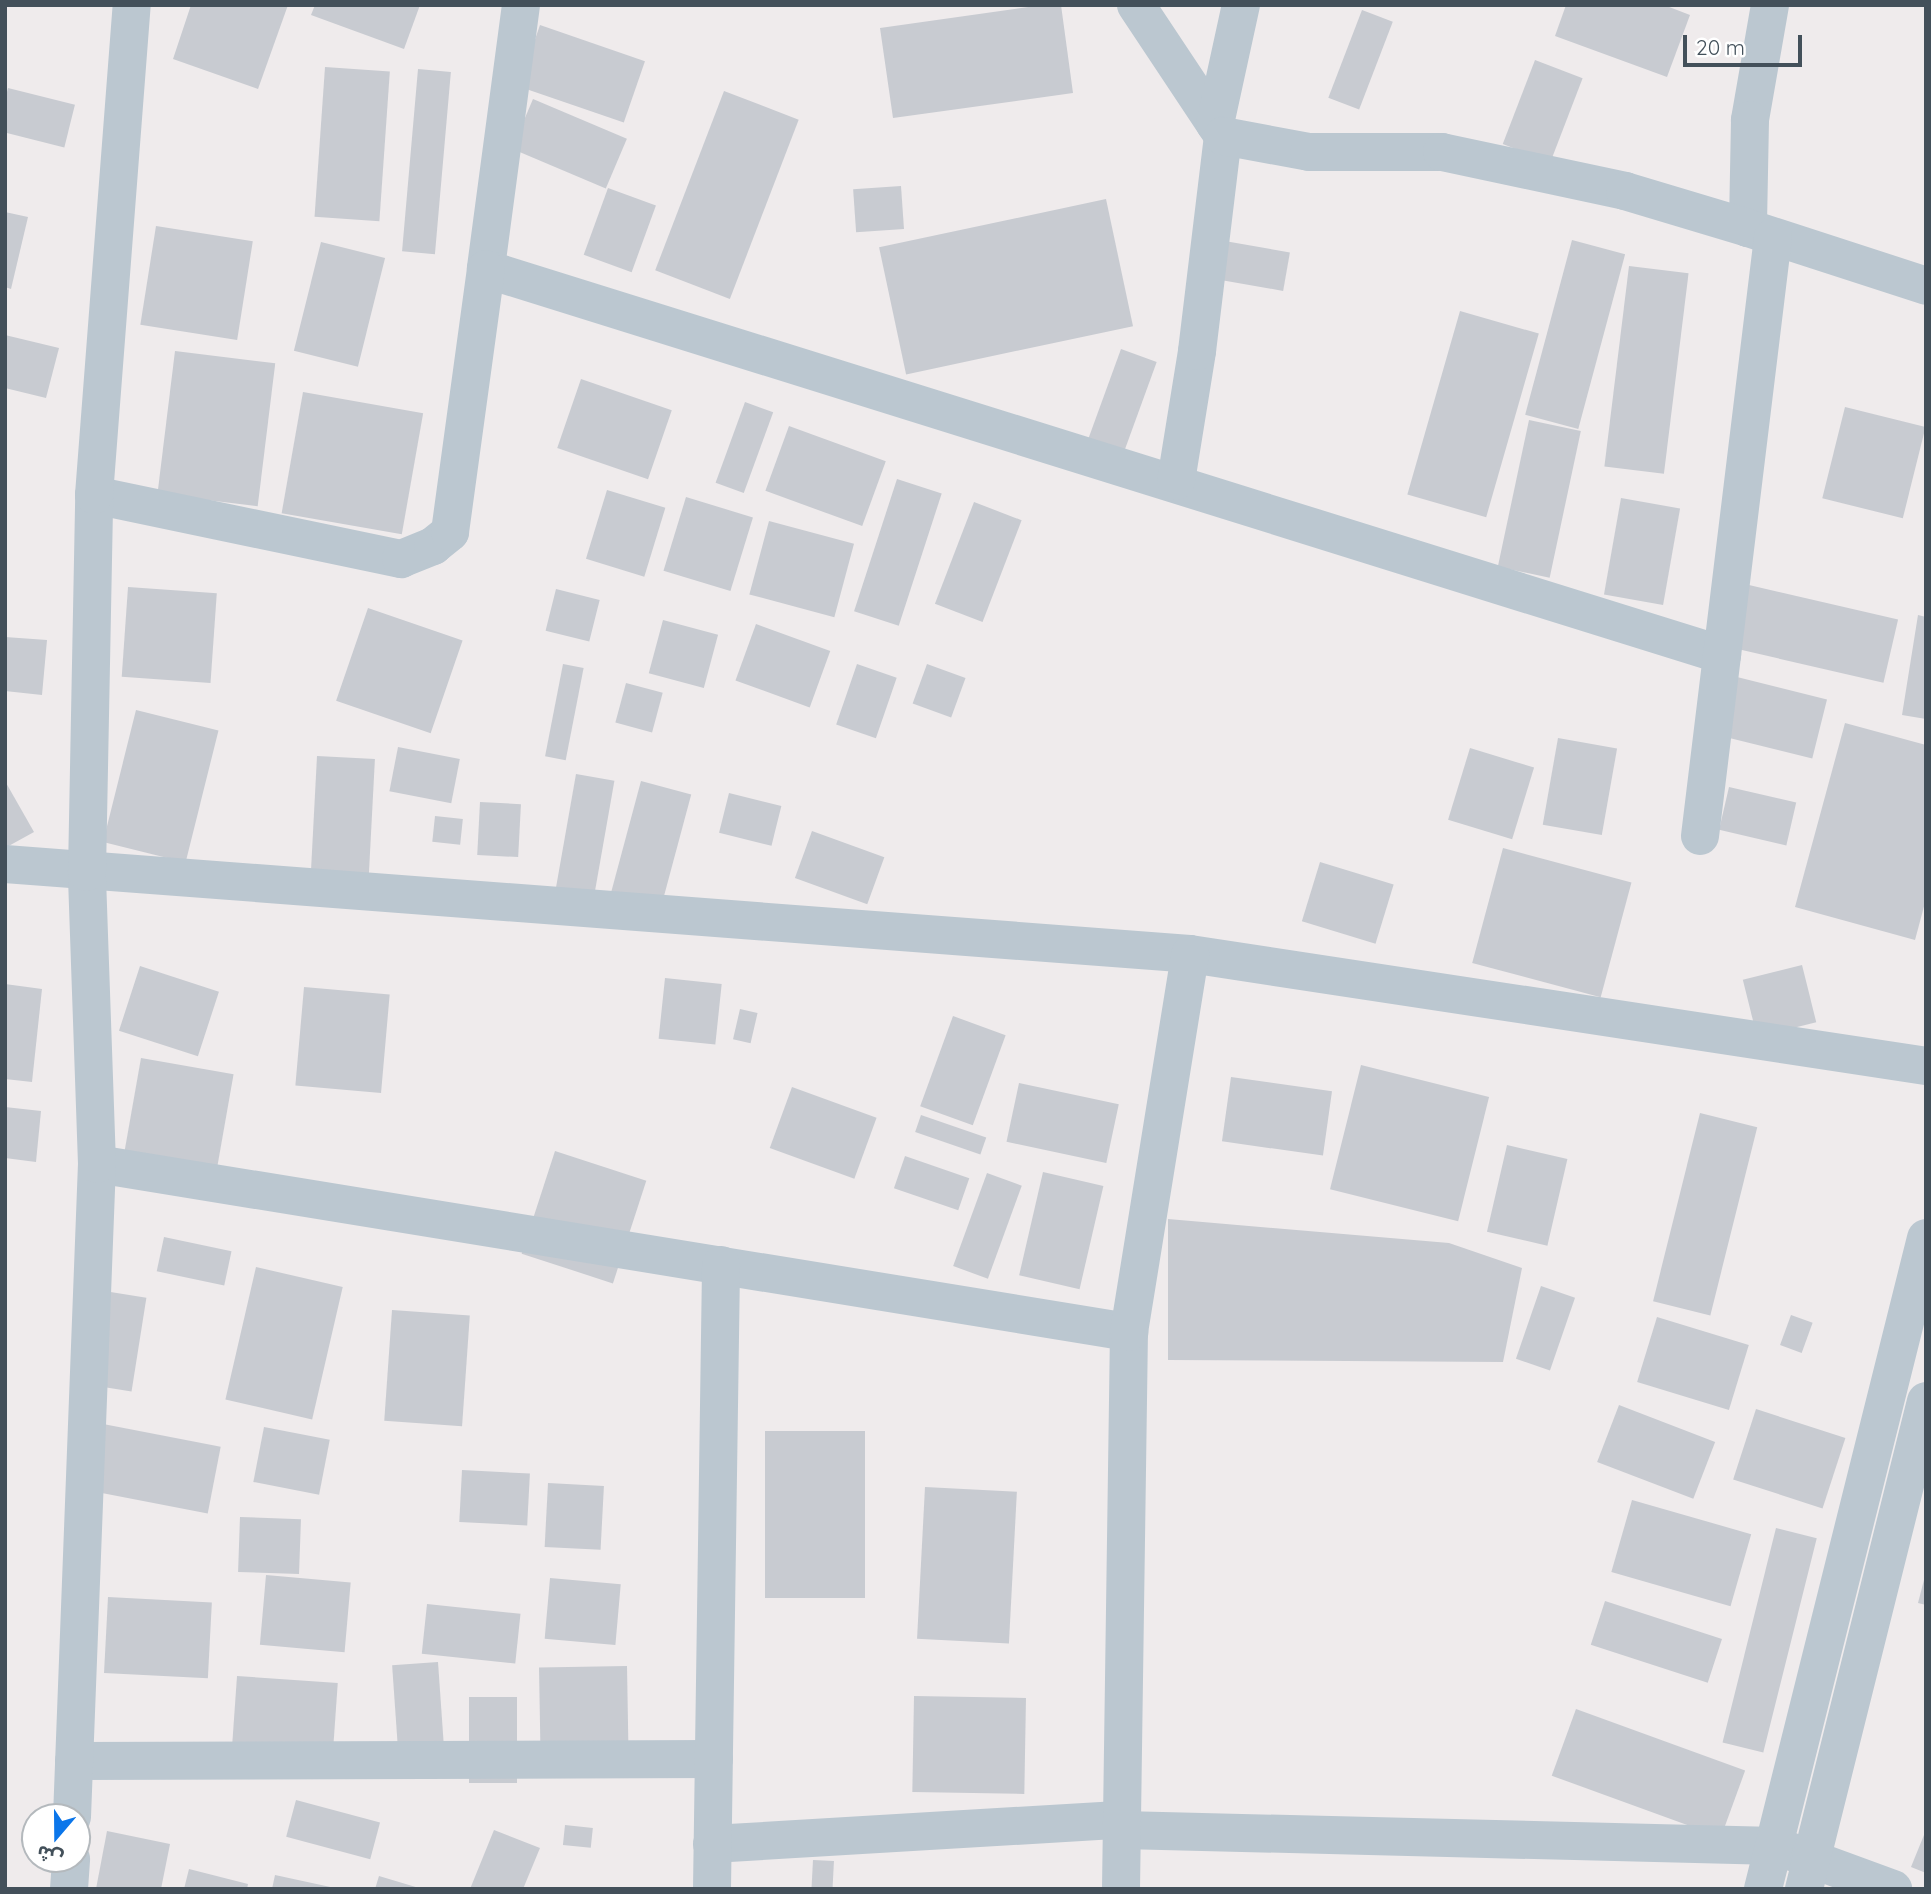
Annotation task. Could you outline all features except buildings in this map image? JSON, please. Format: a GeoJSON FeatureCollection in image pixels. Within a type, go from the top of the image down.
{"type":"FeatureCollection","features":[{"type":"Feature","properties":{"kind":"street"},"geometry":{"type":"LineString","coordinates":[[72,1803],[97,1164],[87,872],[94,495],[132,5]]}},
{"type":"Feature","properties":{"kind":"street"},"geometry":{"type":"LineString","coordinates":[[94,495],[401,559],[433,546],[450,532],[520,5]]}},
{"type":"Feature","properties":{"kind":"street"},"geometry":{"type":"LineString","coordinates":[[1136,5],[1219,130],[1309,152],[1442,152],[1625,191],[1926,286]]}},
{"type":"Feature","properties":{"kind":"street"},"geometry":{"type":"LineString","coordinates":[[1176,481],[1197,351],[1219,130],[1241,5]]}},
{"type":"Feature","properties":{"kind":"street"},"geometry":{"type":"LineString","coordinates":[[1700,836],[1722,655],[1760,233],[1750,120],[1770,5]]}},
{"type":"Feature","properties":{"kind":"street"},"geometry":{"type":"LineString","coordinates":[[486,269],[1176,481],[1722,655]]}},
{"type":"Feature","properties":{"kind":"street"},"geometry":{"type":"LineString","coordinates":[[5,864],[1190,954],[1926,1066]]}},
{"type":"Feature","properties":{"kind":"street"},"geometry":{"type":"LineString","coordinates":[[1121,1889],[1129,1332],[1190,954]]}},
{"type":"Feature","properties":{"kind":"street"},"geometry":{"type":"LineString","coordinates":[[97,1164],[1129,1332]]}},
{"type":"Feature","properties":{"kind":"street"},"geometry":{"type":"LineString","coordinates":[[1763,1889],[1776,1846],[1926,1238]]}},
{"type":"Feature","properties":{"kind":"street"},"geometry":{"type":"LineString","coordinates":[[712,1889],[721,1265]]}},
{"type":"Feature","properties":{"kind":"street"},"geometry":{"type":"LineString","coordinates":[[1809,1873],[1926,1401]]}},
{"type":"Feature","properties":{"kind":"street"},"geometry":{"type":"LineString","coordinates":[[74,1761],[714,1759]]}},
{"type":"Feature","properties":{"kind":"street"},"geometry":{"type":"LineString","coordinates":[[712,1844],[1122,1825],[1776,1846],[1809,1873],[1893,1889]]}}]}
